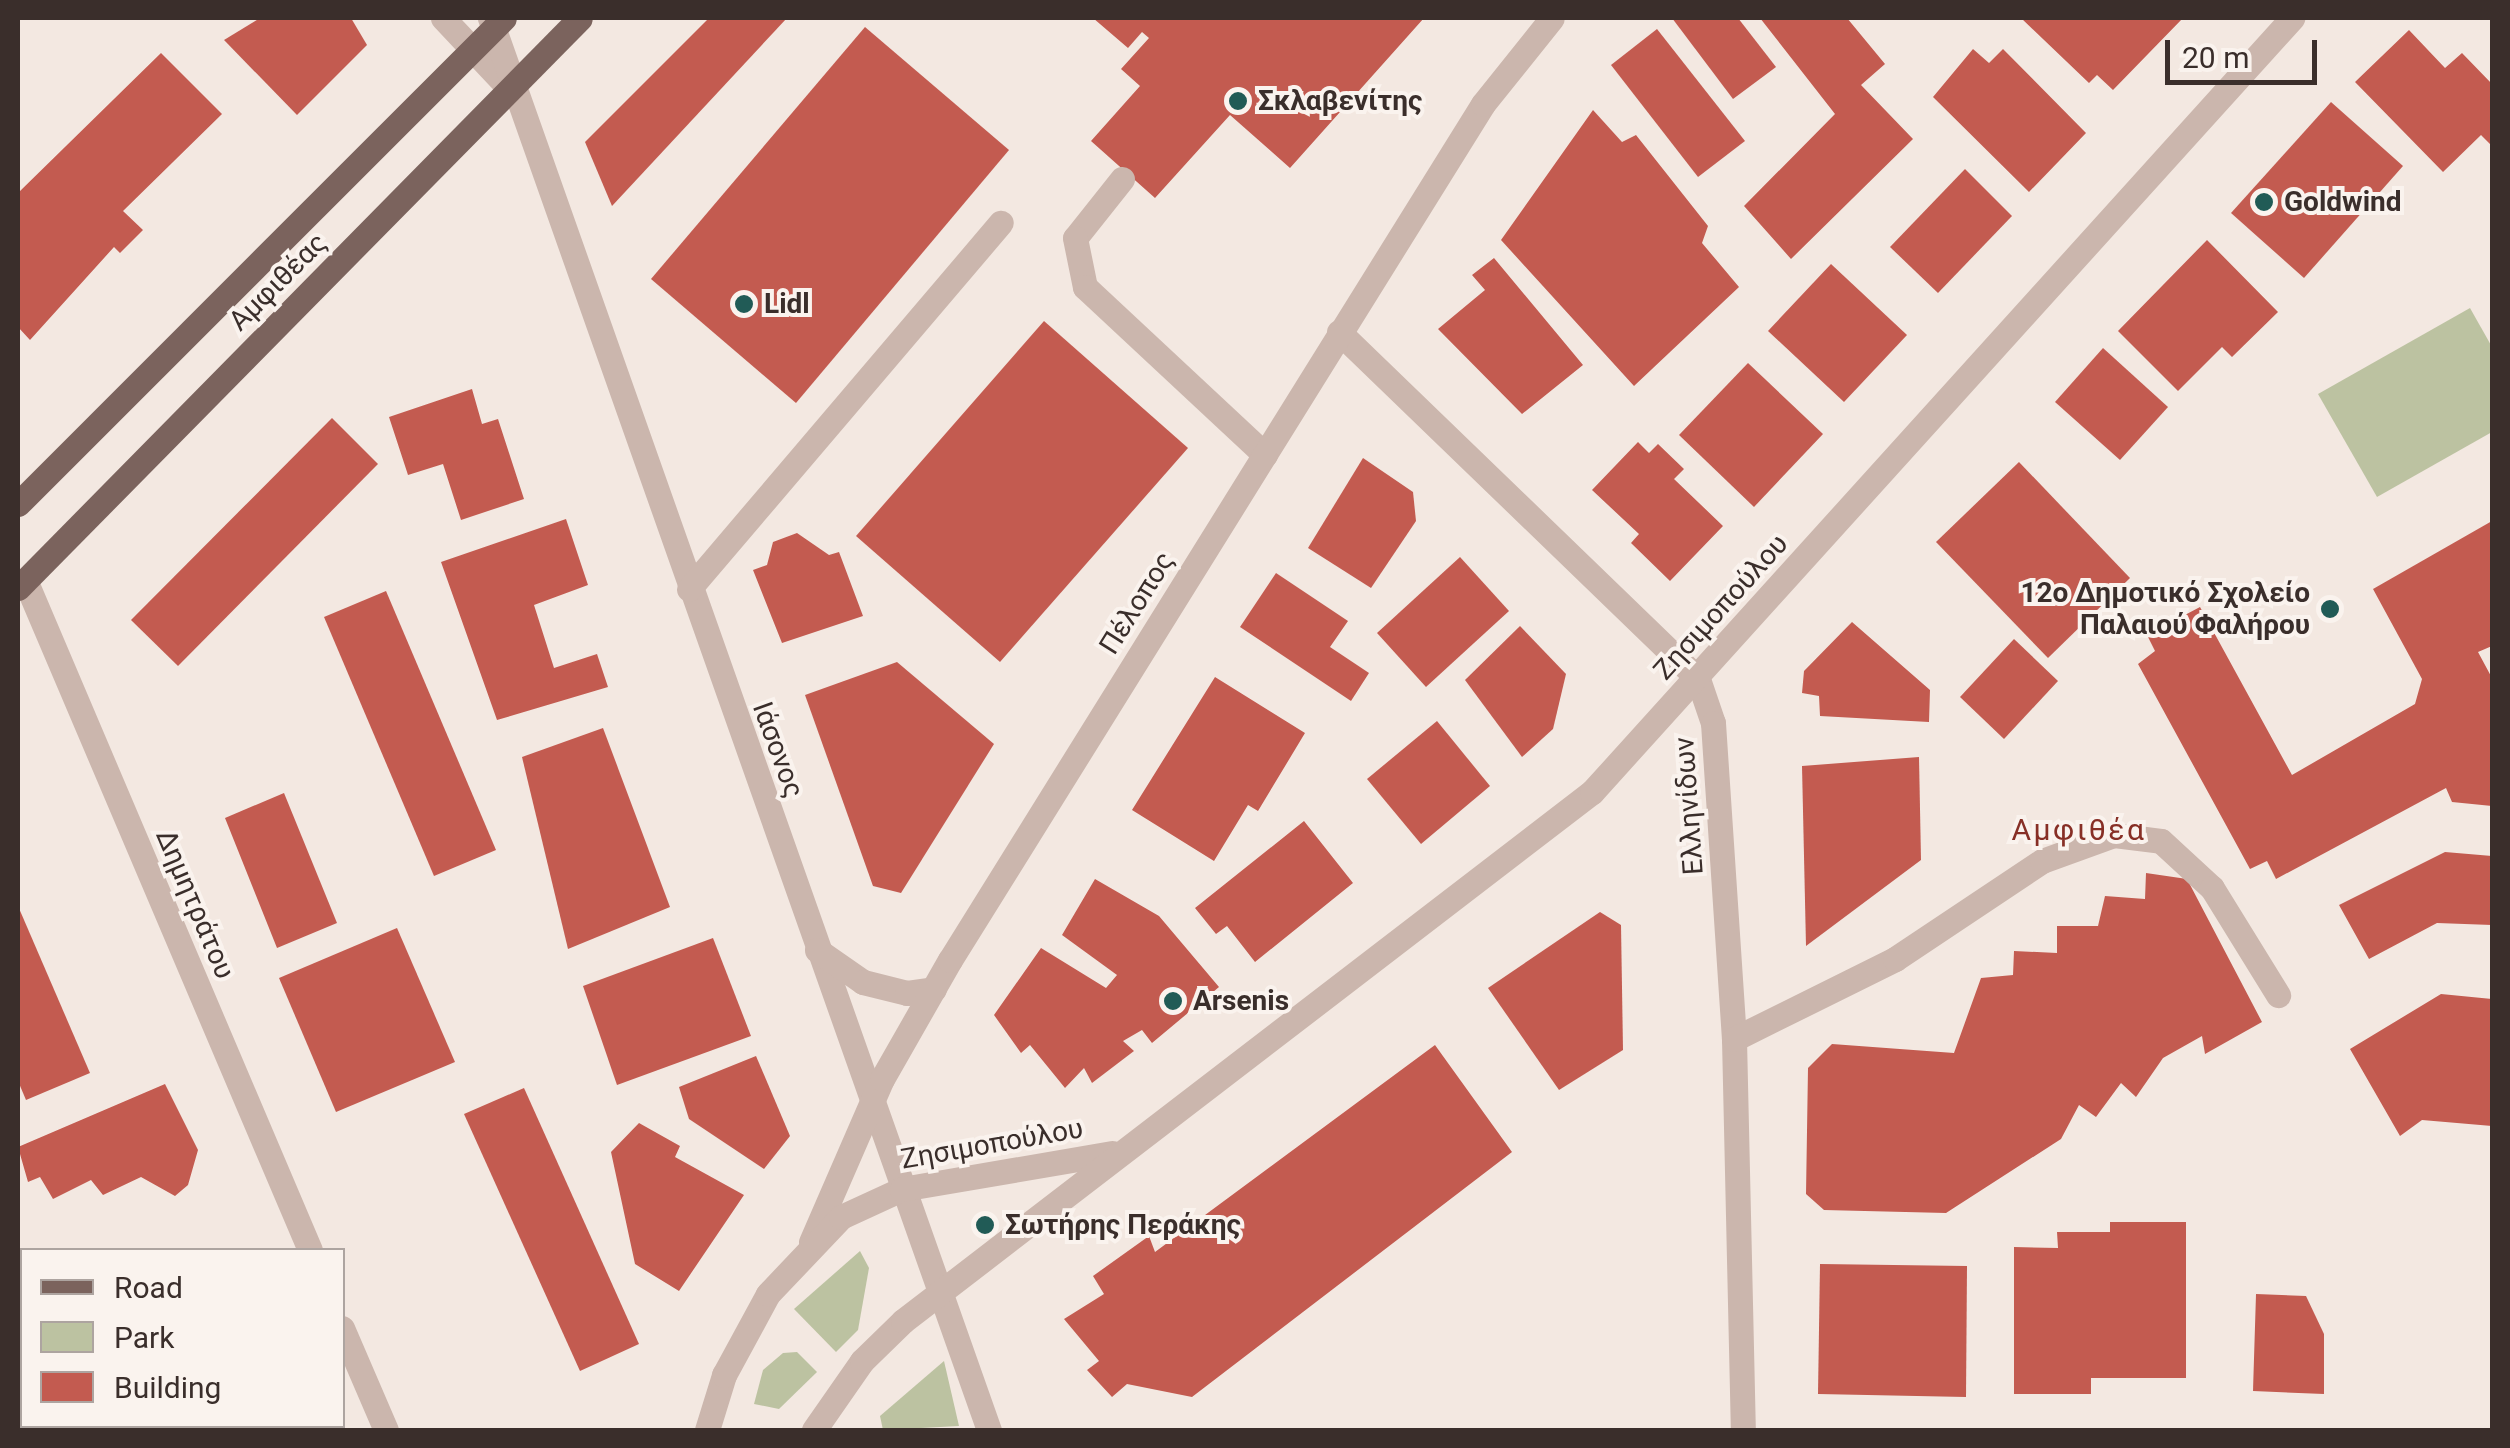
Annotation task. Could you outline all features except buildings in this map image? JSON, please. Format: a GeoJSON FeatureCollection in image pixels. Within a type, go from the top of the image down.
{"type":"FeatureCollection","features":[{"type":"Feature","properties":{"kind":"main road","name":"Αμφιθέας"},"geometry":{"type":"LineString","coordinates":[[21,584],[580,18]]}},
{"type":"Feature","properties":{"kind":"main road","name":"Αμφιθέας"},"geometry":{"type":"LineString","coordinates":[[18,504],[472,50],[496,21]]}},
{"type":"Feature","properties":{"kind":"street","name":"Ιάσονος"},"geometry":{"type":"LineString","coordinates":[[443,18],[510,90]]}},
{"type":"Feature","properties":{"kind":"street","name":"Πέλοπος"},"geometry":{"type":"LineString","coordinates":[[811,1242],[871,1103],[934,989],[1483,104],[1552,18]]}},
{"type":"Feature","properties":{"kind":"street","name":"Ζησιμοπούλου"},"geometry":{"type":"LineString","coordinates":[[814,1430],[862,1361],[939,1293],[1117,1152],[1547,832],[1698,679],[2292,18]]}},
{"type":"Feature","properties":{"kind":"street","name":"Ιάσονος"},"geometry":{"type":"LineString","coordinates":[[496,21],[510,90],[989,1430]]}},
{"type":"Feature","properties":{"kind":"street"},"geometry":{"type":"LineString","coordinates":[[1122,178],[1075,238],[1085,287],[1265,456]]}},
{"type":"Feature","properties":{"kind":"street"},"geometry":{"type":"LineString","coordinates":[[688,590],[1002,223]]}},
{"type":"Feature","properties":{"kind":"street","name":"Ελληνίδων"},"geometry":{"type":"LineString","coordinates":[[1339,332],[1698,679],[1713,723],[1734,1039],[1743,1430]]}},
{"type":"Feature","properties":{"kind":"street","name":"Δημητράτου"},"geometry":{"type":"LineString","coordinates":[[21,584],[309,1248]]}},
{"type":"Feature","properties":{"kind":"street"},"geometry":{"type":"LineString","coordinates":[[1734,1039],[1895,959],[2042,860],[2114,835],[2161,841],[2212,888],[2278,995]]}},
{"type":"Feature","properties":{"kind":"street"},"geometry":{"type":"LineString","coordinates":[[817,950],[863,982],[907,993],[934,989]]}},
{"type":"Feature","properties":{"kind":"street","name":"Ζησιμοπούλου"},"geometry":{"type":"LineString","coordinates":[[706,1430],[741,1340],[811,1242],[902,1189],[1117,1152]]}},
{"type":"Feature","properties":{"kind":"street"},"geometry":{"type":"LineString","coordinates":[[345,1335],[386,1430]]}},
{"type":"Feature","properties":{"kind":"green space"},"geometry":{"type":"Polygon","coordinates":[[[2470,308],[2492,347],[2492,432],[2377,497],[2318,394],[2470,308]]]}},
{"type":"Feature","properties":{"kind":"green space"},"geometry":{"type":"Polygon","coordinates":[[[860,1251],[869,1268],[858,1330],[836,1352],[794,1309],[860,1251]]]}},
{"type":"Feature","properties":{"kind":"green space"},"geometry":{"type":"Polygon","coordinates":[[[797,1352],[817,1372],[779,1409],[754,1404],[763,1370],[783,1353],[797,1352]]]}},
{"type":"Feature","properties":{"kind":"green space"},"geometry":{"type":"Polygon","coordinates":[[[944,1361],[959,1426],[883,1430],[880,1416],[944,1361]]]}},
{"type":"Feature","properties":{"kind":"place","name":"Σκλαβενίτης"},"geometry":{"type":"Point","coordinates":[1238,101]}},
{"type":"Feature","properties":{"kind":"place","name":"Goldwind"},"geometry":{"type":"Point","coordinates":[2264,202]}},
{"type":"Feature","properties":{"kind":"place","name":"Lidl"},"geometry":{"type":"Point","coordinates":[744,304]}},
{"type":"Feature","properties":{"kind":"place","name":"12ο Δημοτικό Σχολείο Παλαιού Φαλήρου"},"geometry":{"type":"Point","coordinates":[2330,609]}},
{"type":"Feature","properties":{"kind":"place","name":"Arsenis"},"geometry":{"type":"Point","coordinates":[1173,1001]}},
{"type":"Feature","properties":{"kind":"place","name":"Σωτήρης Περάκης"},"geometry":{"type":"Point","coordinates":[985,1225]}},
{"type":"Feature","properties":{"kind":"district","name":"Αμφιθέα"},"geometry":{"type":"Point","coordinates":[2079,830]}}]}
